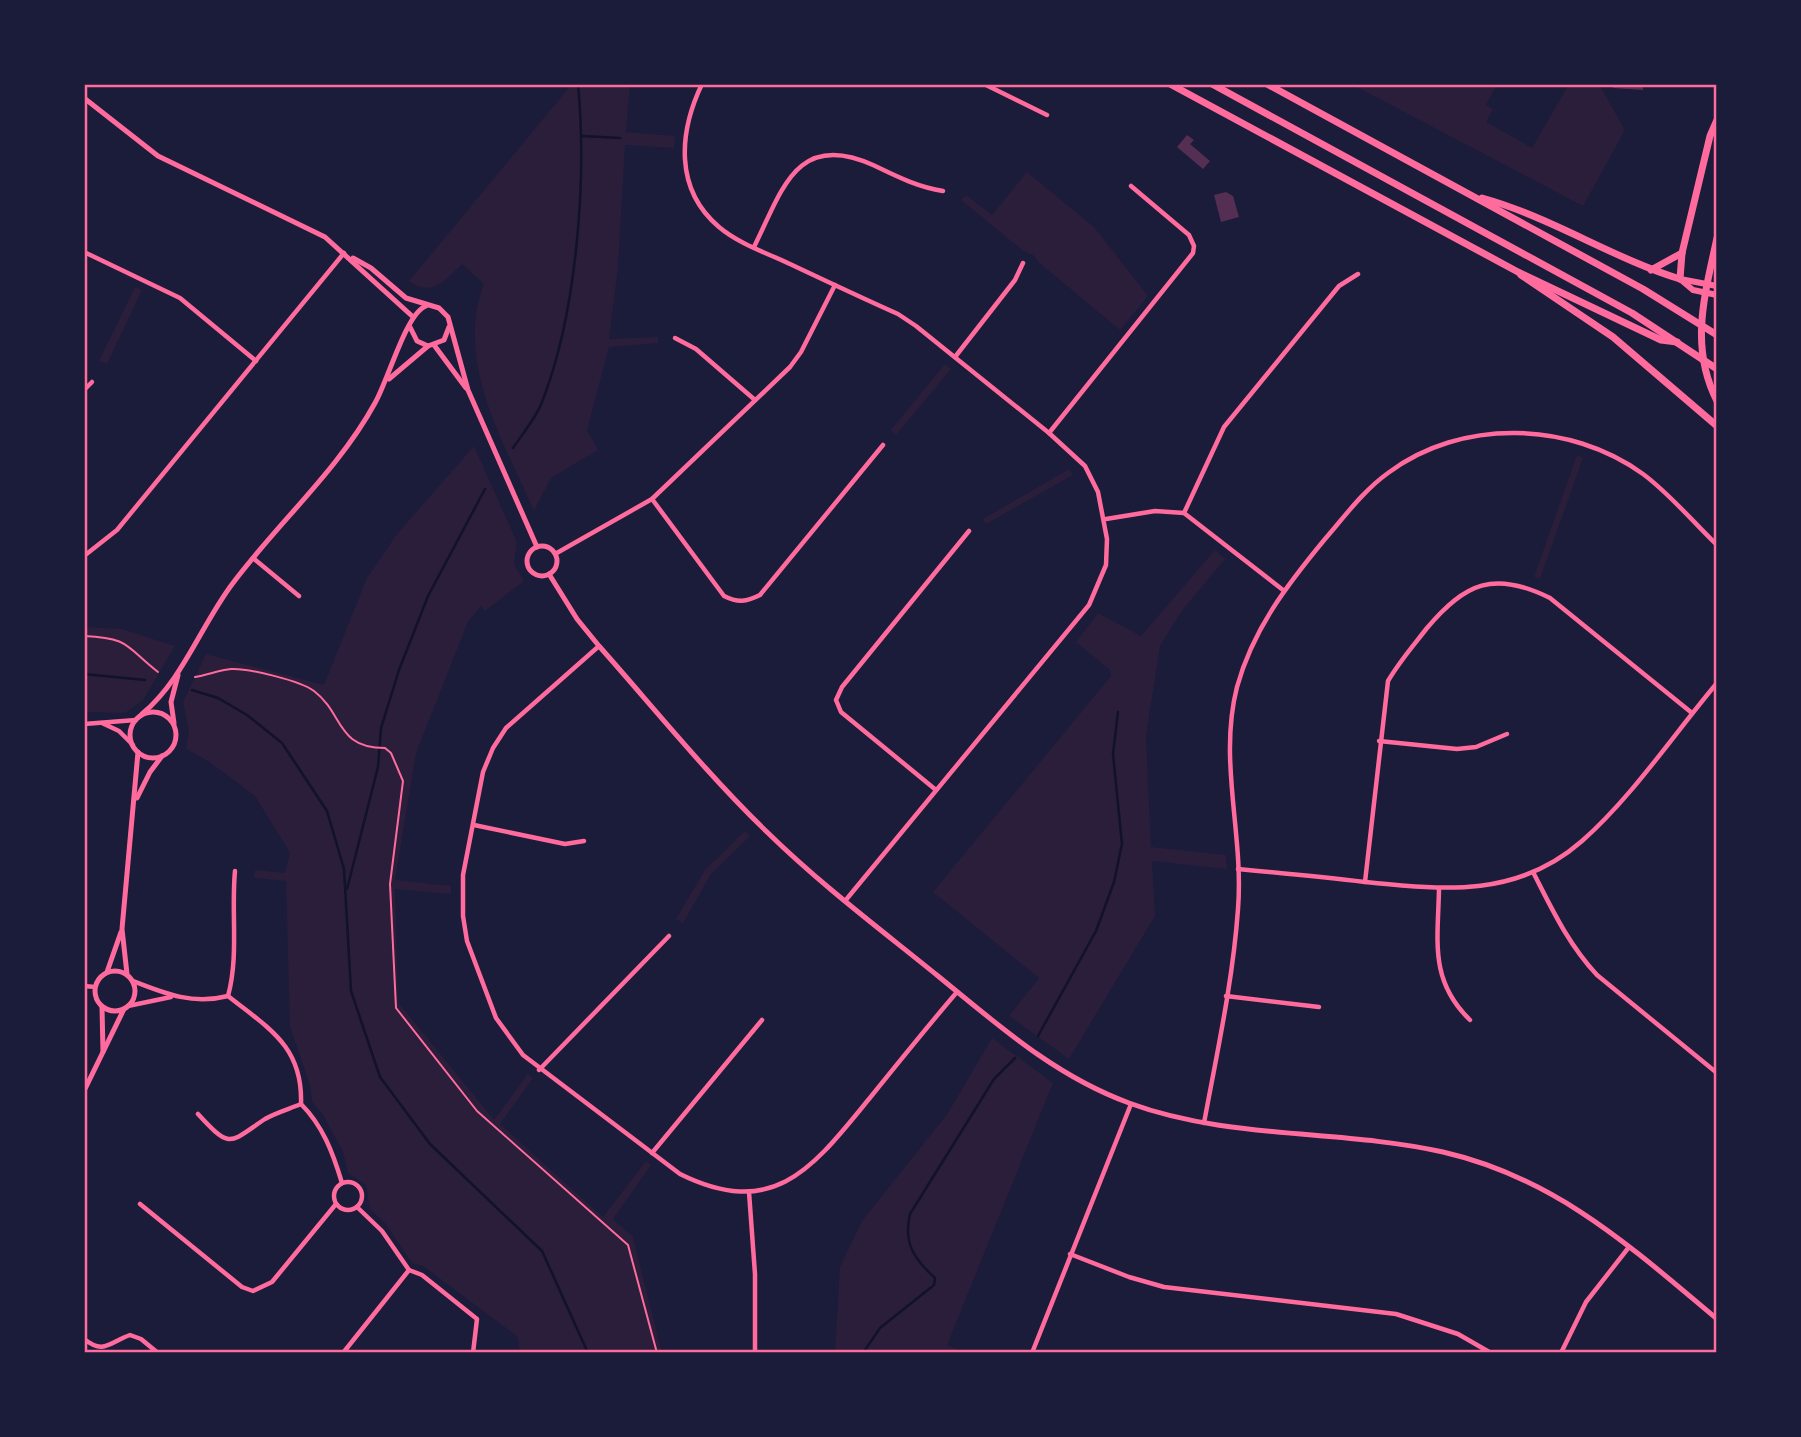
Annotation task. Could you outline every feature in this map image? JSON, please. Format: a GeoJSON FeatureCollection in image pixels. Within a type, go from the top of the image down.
{"type":"FeatureCollection","features":[{"type":"Feature","properties":{"kind":"main road"},"geometry":{"type":"LineString","coordinates":[[1170,84],[1518,272],[1661,340],[1681,342]]}},
{"type":"Feature","properties":{"kind":"main road"},"geometry":{"type":"LineString","coordinates":[[1212,84],[1632,313],[1681,342],[1717,369]]}},
{"type":"Feature","properties":{"kind":"main road"},"geometry":{"type":"LineString","coordinates":[[1267,84],[1643,289],[1717,335]]}},
{"type":"Feature","properties":{"kind":"main road"},"geometry":{"type":"LineString","coordinates":[[1680,279],[1682,253],[1710,136],[1717,120]]}},
{"type":"Feature","properties":{"kind":"main road"},"geometry":{"type":"LineString","coordinates":[[1471,195],[1513,206],[1651,270],[1717,286]]}},
{"type":"Feature","properties":{"kind":"main road"},"geometry":{"type":"LineString","coordinates":[[1717,238],[1701,311],[1700,345],[1706,374],[1717,401]]}},
{"type":"Feature","properties":{"kind":"main road"},"geometry":{"type":"LineString","coordinates":[[1651,270],[1682,253]]}},
{"type":"Feature","properties":{"kind":"main road"},"geometry":{"type":"LineString","coordinates":[[1518,272],[1613,337],[1717,426]]}},
{"type":"Feature","properties":{"kind":"main road"},"geometry":{"type":"LineString","coordinates":[[1680,279],[1693,290],[1717,295]]}},
{"type":"Feature","properties":{"kind":"street"},"geometry":{"type":"LineString","coordinates":[[702,84],[684,139],[687,180],[694,198],[707,216],[734,238],[898,314],[1049,433],[1084,466],[1098,492],[1106,519],[1106,565],[1089,605],[845,901]]}},
{"type":"Feature","properties":{"kind":"street"},"geometry":{"type":"LineString","coordinates":[[985,84],[1047,115]]}},
{"type":"Feature","properties":{"kind":"street"},"geometry":{"type":"LineString","coordinates":[[84,98],[158,156],[300,222],[371,268],[406,298],[444,312],[450,324],[468,390],[537,547]]}},
{"type":"Feature","properties":{"kind":"street"},"geometry":{"type":"LineString","coordinates":[[754,247],[788,178],[811,157],[844,154],[922,188],[943,191]]}},
{"type":"Feature","properties":{"kind":"street"},"geometry":{"type":"LineString","coordinates":[[1049,433],[1193,253],[1194,246],[1189,235],[1131,186]]}},
{"type":"Feature","properties":{"kind":"street"},"geometry":{"type":"LineString","coordinates":[[84,252],[180,298],[256,361]]}},
{"type":"Feature","properties":{"kind":"street"},"geometry":{"type":"LineString","coordinates":[[344,253],[412,316]]}},
{"type":"Feature","properties":{"kind":"street"},"geometry":{"type":"LineString","coordinates":[[84,556],[117,530],[344,253]]}},
{"type":"Feature","properties":{"kind":"street"},"geometry":{"type":"LineString","coordinates":[[955,358],[1015,280],[1023,262]]}},
{"type":"Feature","properties":{"kind":"street"},"geometry":{"type":"LineString","coordinates":[[1184,513],[1224,426],[1339,286],[1359,274]]}},
{"type":"Feature","properties":{"kind":"street"},"geometry":{"type":"LineString","coordinates":[[555,554],[652,499],[802,352],[835,285]]}},
{"type":"Feature","properties":{"kind":"street"},"geometry":{"type":"LineString","coordinates":[[133,745],[131,732],[136,720],[155,704],[179,672],[214,610],[253,558],[351,440],[387,381],[412,316],[426,306]]}},
{"type":"Feature","properties":{"kind":"street"},"geometry":{"type":"LineString","coordinates":[[410,324],[413,336],[431,345],[468,390]]}},
{"type":"Feature","properties":{"kind":"street"},"geometry":{"type":"LineString","coordinates":[[387,381],[409,359],[444,340],[450,324]]}},
{"type":"Feature","properties":{"kind":"street"},"geometry":{"type":"LineString","coordinates":[[675,338],[696,349],[755,400]]}},
{"type":"Feature","properties":{"kind":"street"},"geometry":{"type":"LineString","coordinates":[[84,390],[92,382]]}},
{"type":"Feature","properties":{"kind":"street"},"geometry":{"type":"LineString","coordinates":[[1205,1123],[1238,909],[1238,869],[1229,756],[1237,688],[1249,653],[1283,590],[1362,495],[1389,472],[1441,445],[1499,433],[1565,439],[1598,449],[1624,462],[1650,480],[1717,545]]}},
{"type":"Feature","properties":{"kind":"street"},"geometry":{"type":"LineString","coordinates":[[652,499],[724,596],[736,602],[748,601],[760,596],[883,445]]}},
{"type":"Feature","properties":{"kind":"street"},"geometry":{"type":"LineString","coordinates":[[1106,519],[1155,511],[1184,513],[1283,590]]}},
{"type":"Feature","properties":{"kind":"street"},"geometry":{"type":"LineString","coordinates":[[936,790],[841,712],[836,700],[842,687],[969,531]]}},
{"type":"Feature","properties":{"kind":"street"},"geometry":{"type":"LineString","coordinates":[[537,547],[549,548],[555,554],[555,567],[549,574],[540,575],[529,567],[528,558],[537,547]]}},
{"type":"Feature","properties":{"kind":"street"},"geometry":{"type":"LineString","coordinates":[[253,558],[299,596]]}},
{"type":"Feature","properties":{"kind":"street"},"geometry":{"type":"LineString","coordinates":[[549,574],[577,619],[598,646],[757,823],[845,901],[1046,1062],[1131,1104],[1205,1123],[1420,1148],[1482,1163],[1552,1192],[1630,1246],[1717,1319]]}},
{"type":"Feature","properties":{"kind":"street"},"geometry":{"type":"LineString","coordinates":[[1365,881],[1388,681],[1399,662],[1449,603],[1468,590],[1490,584],[1532,589],[1550,598],[1692,713]]}},
{"type":"Feature","properties":{"kind":"street"},"geometry":{"type":"LineString","coordinates":[[598,646],[506,728],[483,772],[462,890],[467,940],[496,1018],[509,1038],[539,1070],[652,1153],[703,1185],[749,1192],[785,1183],[822,1157],[957,992]]}},
{"type":"Feature","properties":{"kind":"street"},"geometry":{"type":"LineString","coordinates":[[136,801],[149,772],[176,741],[171,702],[179,672]]}},
{"type":"Feature","properties":{"kind":"street"},"geometry":{"type":"LineString","coordinates":[[1238,869],[1439,889],[1480,888],[1533,872],[1581,842],[1605,819],[1717,683]]}},
{"type":"Feature","properties":{"kind":"street"},"geometry":{"type":"LineString","coordinates":[[142,714],[162,713],[175,727]]}},
{"type":"Feature","properties":{"kind":"street"},"geometry":{"type":"LineString","coordinates":[[84,724],[136,720]]}},
{"type":"Feature","properties":{"kind":"street"},"geometry":{"type":"LineString","coordinates":[[101,722],[119,731],[138,752],[150,757],[163,756]]}},
{"type":"Feature","properties":{"kind":"street"},"geometry":{"type":"LineString","coordinates":[[1379,741],[1457,749],[1476,747],[1507,734]]}},
{"type":"Feature","properties":{"kind":"street"},"geometry":{"type":"LineString","coordinates":[[138,752],[136,801],[122,929],[127,974],[133,981],[172,997],[209,1000],[228,996],[272,1029],[285,1045],[297,1068],[301,1086],[300,1104],[319,1126],[334,1154],[342,1183]]}},
{"type":"Feature","properties":{"kind":"street"},"geometry":{"type":"LineString","coordinates":[[474,825],[565,844],[584,841]]}},
{"type":"Feature","properties":{"kind":"street"},"geometry":{"type":"LineString","coordinates":[[228,996],[234,974],[232,903],[235,871]]}},
{"type":"Feature","properties":{"kind":"street"},"geometry":{"type":"LineString","coordinates":[[1533,872],[1567,939],[1582,959],[1597,975],[1717,1073]]}},
{"type":"Feature","properties":{"kind":"street"},"geometry":{"type":"LineString","coordinates":[[1439,889],[1440,977],[1456,1007],[1470,1020]]}},
{"type":"Feature","properties":{"kind":"street"},"geometry":{"type":"LineString","coordinates":[[103,1055],[102,1007],[96,998],[95,987],[107,972],[122,929]]}},
{"type":"Feature","properties":{"kind":"street"},"geometry":{"type":"LineString","coordinates":[[539,1070],[670,936]]}},
{"type":"Feature","properties":{"kind":"street"},"geometry":{"type":"LineString","coordinates":[[107,972],[127,974]]}},
{"type":"Feature","properties":{"kind":"street"},"geometry":{"type":"LineString","coordinates":[[84,1091],[135,994],[133,981]]}},
{"type":"Feature","properties":{"kind":"street"},"geometry":{"type":"LineString","coordinates":[[84,986],[95,987]]}},
{"type":"Feature","properties":{"kind":"street"},"geometry":{"type":"LineString","coordinates":[[1226,996],[1319,1007]]}},
{"type":"Feature","properties":{"kind":"street"},"geometry":{"type":"LineString","coordinates":[[102,1007],[113,1011],[172,997]]}},
{"type":"Feature","properties":{"kind":"street"},"geometry":{"type":"LineString","coordinates":[[652,1153],[762,1020]]}},
{"type":"Feature","properties":{"kind":"street"},"geometry":{"type":"LineString","coordinates":[[198,1114],[218,1136],[230,1140],[242,1138],[266,1118],[300,1104]]}},
{"type":"Feature","properties":{"kind":"street"},"geometry":{"type":"LineString","coordinates":[[1032,1353],[1131,1104]]}},
{"type":"Feature","properties":{"kind":"street"},"geometry":{"type":"LineString","coordinates":[[140,1204],[242,1287],[253,1291],[263,1289],[272,1282],[336,1205],[334,1192],[342,1183],[355,1183],[361,1190],[362,1199],[357,1207],[344,1210],[336,1205]]}},
{"type":"Feature","properties":{"kind":"street"},"geometry":{"type":"LineString","coordinates":[[749,1192],[755,1274],[755,1353]]}},
{"type":"Feature","properties":{"kind":"street"},"geometry":{"type":"LineString","coordinates":[[357,1207],[382,1231],[409,1270],[422,1275],[477,1319],[474,1353]]}},
{"type":"Feature","properties":{"kind":"street"},"geometry":{"type":"LineString","coordinates":[[1561,1353],[1586,1302],[1630,1246]]}},
{"type":"Feature","properties":{"kind":"street"},"geometry":{"type":"LineString","coordinates":[[1070,1254],[1129,1278],[1164,1287],[1396,1314],[1458,1334],[1491,1353]]}},
{"type":"Feature","properties":{"kind":"street"},"geometry":{"type":"LineString","coordinates":[[343,1353],[409,1270]]}},
{"type":"Feature","properties":{"kind":"street"},"geometry":{"type":"LineString","coordinates":[[84,1339],[100,1348],[110,1347],[130,1335],[141,1339],[158,1353]]}},
{"type":"Feature","properties":{"kind":"path"},"geometry":{"type":"LineString","coordinates":[[84,636],[115,637],[141,654],[158,672]]}},
{"type":"Feature","properties":{"kind":"path"},"geometry":{"type":"LineString","coordinates":[[195,677],[233,669],[306,685],[317,693],[346,735],[355,743],[372,748],[385,748],[391,753],[403,781],[390,884],[396,1008],[477,1111],[628,1245],[657,1353]]}},
{"type":"Feature","properties":{"kind":"shaded area"},"geometry":{"type":"Polygon","coordinates":[[[572,84],[630,84],[626,132],[675,136],[674,148],[625,145],[618,267],[609,339],[658,337],[658,343],[609,347],[587,430],[598,450],[551,478],[534,511],[497,429],[479,371],[475,342],[476,313],[484,284],[462,264],[438,285],[424,288],[409,281],[572,84]]]}},
{"type":"Feature","properties":{"kind":"shaded area"},"geometry":{"type":"Polygon","coordinates":[[[1351,84],[1497,84],[1486,105],[1493,109],[1486,122],[1532,148],[1569,84],[1599,84],[1625,130],[1583,206],[1351,84]]]}},
{"type":"Feature","properties":{"kind":"shaded area"},"geometry":{"type":"Polygon","coordinates":[[[1027,172],[1094,227],[1148,296],[1120,330],[1037,261],[1035,256],[1022,250],[961,200],[966,195],[992,215],[1027,172]]]}},
{"type":"Feature","properties":{"kind":"shaded area"},"geometry":{"type":"Polygon","coordinates":[[[135,287],[142,290],[107,364],[99,361],[135,287]]]}},
{"type":"Feature","properties":{"kind":"shaded area"},"geometry":{"type":"Polygon","coordinates":[[[945,364],[951,369],[896,435],[891,430],[945,364]]]}},
{"type":"Feature","properties":{"kind":"shaded area"},"geometry":{"type":"Polygon","coordinates":[[[474,446],[517,542],[514,564],[524,581],[485,611],[481,606],[468,622],[416,753],[395,880],[451,886],[451,894],[395,889],[398,1002],[494,1120],[528,1074],[533,1078],[500,1124],[603,1217],[646,1161],[651,1165],[613,1219],[633,1237],[662,1353],[520,1353],[518,1337],[423,1266],[412,1263],[385,1223],[370,1209],[366,1185],[348,1173],[343,1152],[323,1115],[312,1102],[310,1085],[290,1027],[286,881],[254,878],[255,870],[285,873],[290,853],[255,796],[208,761],[186,749],[189,732],[183,702],[206,654],[324,685],[367,578],[397,534],[474,446]]]}},
{"type":"Feature","properties":{"kind":"shaded area"},"geometry":{"type":"Polygon","coordinates":[[[1577,455],[1583,458],[1540,579],[1534,577],[1577,455]]]}},
{"type":"Feature","properties":{"kind":"shaded area"},"geometry":{"type":"Polygon","coordinates":[[[1069,469],[1073,475],[986,524],[983,519],[1069,469]]]}},
{"type":"Feature","properties":{"kind":"shaded area"},"geometry":{"type":"Polygon","coordinates":[[[1215,550],[1225,559],[1181,612],[1160,646],[1146,736],[1151,847],[1226,855],[1227,869],[1152,861],[1155,916],[1069,1059],[1009,1016],[1039,978],[933,892],[1111,676],[1110,670],[1076,642],[1098,613],[1141,636],[1215,550]]]}},
{"type":"Feature","properties":{"kind":"shaded area"},"geometry":{"type":"Polygon","coordinates":[[[84,627],[122,629],[175,646],[143,700],[125,713],[84,712],[84,627]]]}},
{"type":"Feature","properties":{"kind":"shaded area"},"geometry":{"type":"Polygon","coordinates":[[[745,831],[750,836],[711,874],[683,923],[676,919],[705,870],[745,831]]]}},
{"type":"Feature","properties":{"kind":"shaded area"},"geometry":{"type":"Polygon","coordinates":[[[992,1038],[1053,1083],[947,1345],[965,1353],[835,1353],[840,1267],[862,1221],[948,1113],[992,1038]]]}},
{"type":"Feature","properties":{"kind":"building"},"geometry":{"type":"Polygon","coordinates":[[[1613,84],[1643,84],[1643,90],[1613,88],[1613,84]]]}},
{"type":"Feature","properties":{"kind":"building"},"geometry":{"type":"Polygon","coordinates":[[[1187,135],[1194,140],[1190,144],[1210,161],[1203,169],[1177,147],[1187,135]]]}},
{"type":"Feature","properties":{"kind":"building"},"geometry":{"type":"Polygon","coordinates":[[[1226,192],[1233,196],[1239,217],[1221,222],[1214,195],[1226,192]]]}},
{"type":"Feature","properties":{"kind":"waterway"},"geometry":{"type":"LineString","coordinates":[[513,448],[542,402],[564,328],[580,203],[578,84]]}},
{"type":"Feature","properties":{"kind":"waterway"},"geometry":{"type":"LineString","coordinates":[[582,136],[620,138]]}},
{"type":"Feature","properties":{"kind":"waterway"},"geometry":{"type":"LineString","coordinates":[[347,889],[378,767],[381,728],[399,670],[428,596],[485,489]]}},
{"type":"Feature","properties":{"kind":"waterway"},"geometry":{"type":"LineString","coordinates":[[84,674],[145,680]]}},
{"type":"Feature","properties":{"kind":"waterway"},"geometry":{"type":"LineString","coordinates":[[192,690],[218,698],[247,715],[282,743],[327,811],[344,869],[351,991],[380,1077],[430,1144],[542,1251],[588,1353]]}},
{"type":"Feature","properties":{"kind":"waterway"},"geometry":{"type":"LineString","coordinates":[[1038,1036],[1096,931],[1114,882],[1122,844],[1113,754],[1118,712]]}},
{"type":"Feature","properties":{"kind":"waterway"},"geometry":{"type":"LineString","coordinates":[[863,1353],[880,1328],[934,1285],[935,1278],[921,1264],[909,1242],[910,1214],[994,1079],[1015,1058]]}}]}
